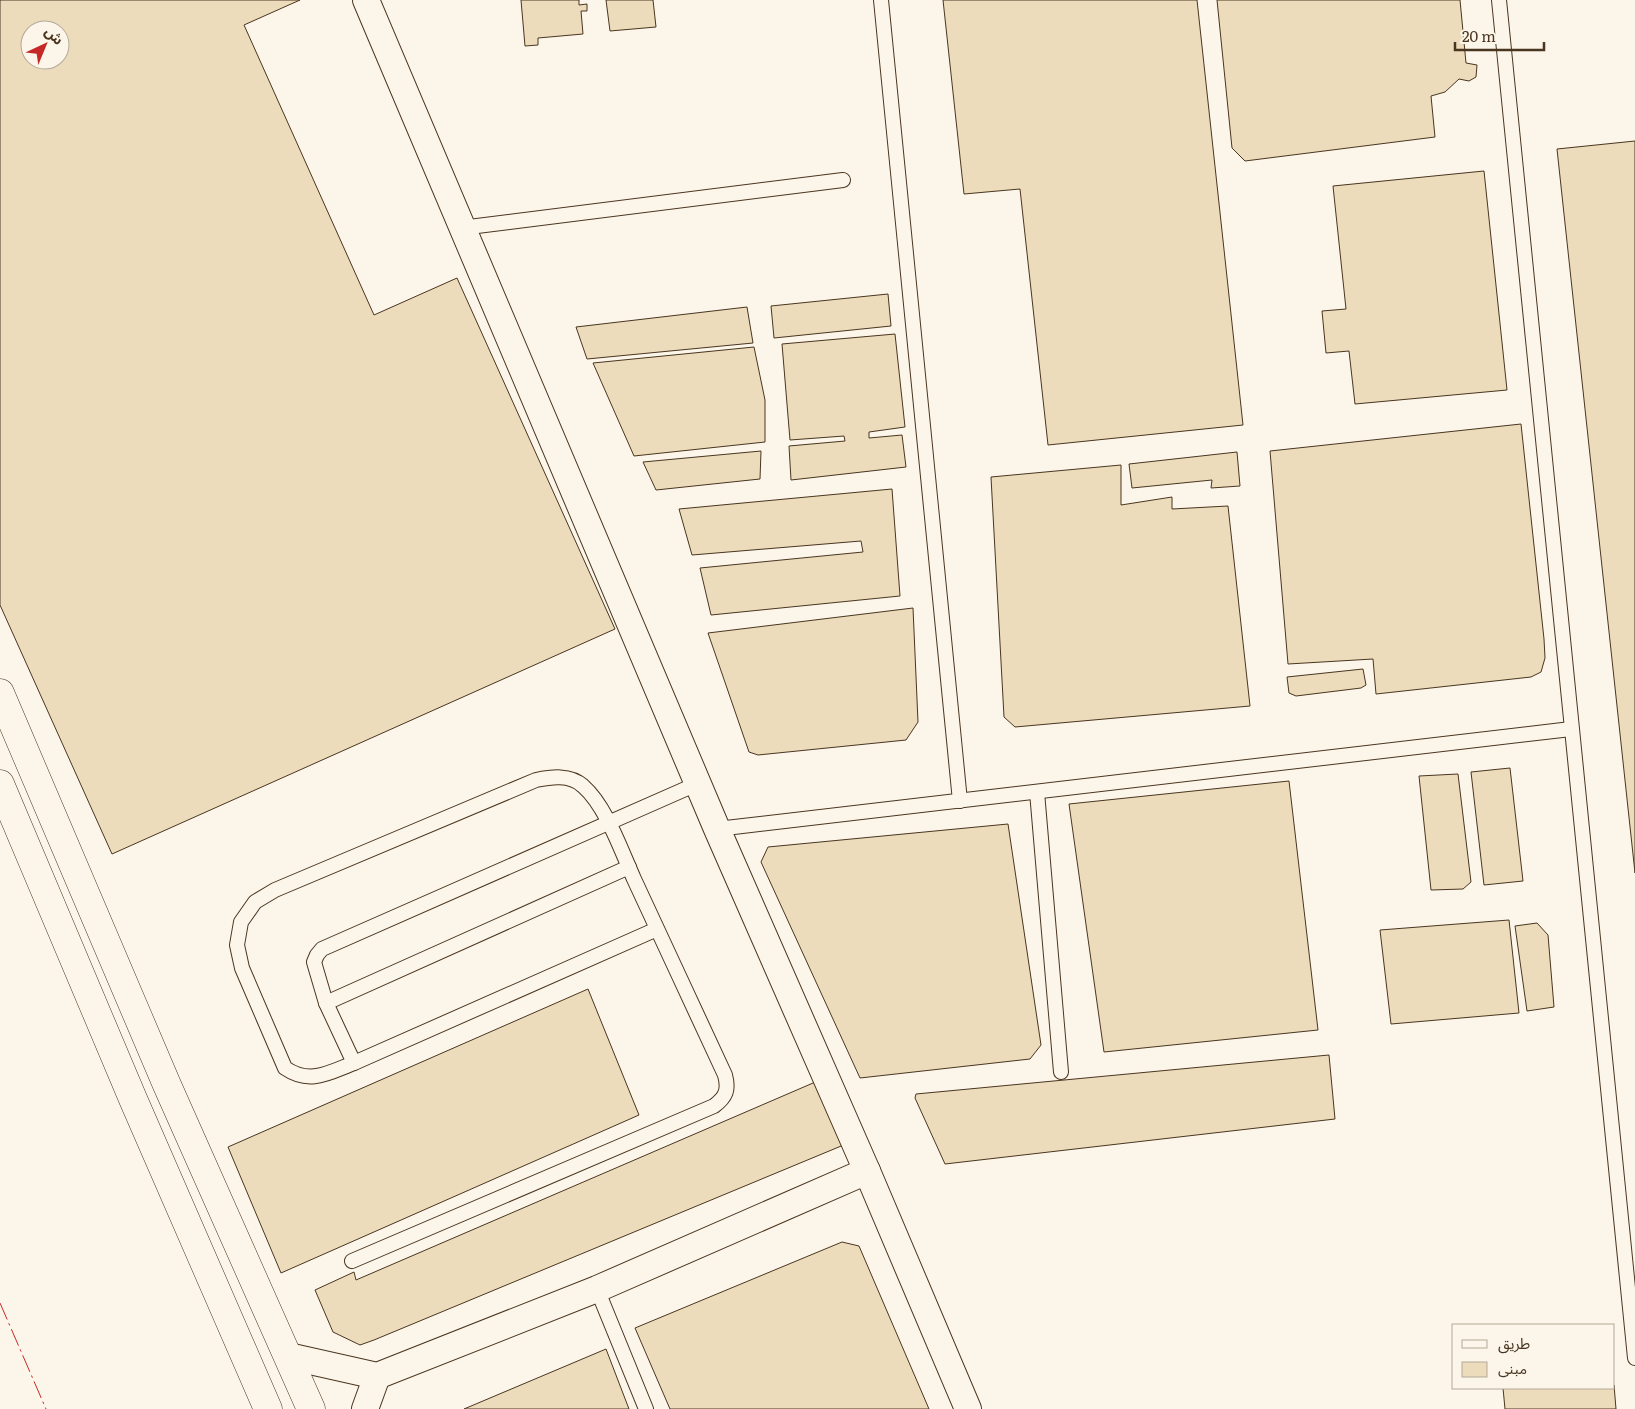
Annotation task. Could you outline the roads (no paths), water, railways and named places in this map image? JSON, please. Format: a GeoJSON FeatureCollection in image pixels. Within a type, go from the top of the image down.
{"type":"FeatureCollection","features":[{"type":"Feature","properties":{"kind":"street"},"geometry":{"type":"LineString","coordinates":[[366,0],[717,829],[867,1171],[968,1409]]}},
{"type":"Feature","properties":{"kind":"street"},"geometry":{"type":"LineString","coordinates":[[0,693],[167,1085],[311,1409]]}},
{"type":"Feature","properties":{"kind":"street"},"geometry":{"type":"LineString","coordinates":[[0,784],[133,1099],[268,1409]]}},
{"type":"Feature","properties":{"kind":"street"},"geometry":{"type":"LineString","coordinates":[[288,1356],[377,1376],[597,1289],[867,1171]]}},
{"type":"Feature","properties":{"kind":"street"},"geometry":{"type":"LineString","coordinates":[[365,1409],[377,1376]]}},
{"type":"Feature","properties":{"kind":"lane"},"geometry":{"type":"LineString","coordinates":[[881,0],[960,801]]}},
{"type":"Feature","properties":{"kind":"lane"},"geometry":{"type":"LineString","coordinates":[[1499,0],[1635,1358]]}},
{"type":"Feature","properties":{"kind":"lane"},"geometry":{"type":"LineString","coordinates":[[461,228],[843,180]]}},
{"type":"Feature","properties":{"kind":"lane"},"geometry":{"type":"LineString","coordinates":[[717,829],[1571,729]]}},
{"type":"Feature","properties":{"kind":"lane"},"geometry":{"type":"LineString","coordinates":[[352,1261],[714,1106],[727,1093],[728,1084],[725,1075],[629,868],[608,825],[592,796],[581,784],[568,778],[552,777],[536,780],[275,890],[255,902],[242,922],[237,945],[242,968],[285,1068],[296,1075],[308,1078],[320,1076],[354,1063],[657,929]]}},
{"type":"Feature","properties":{"kind":"lane"},"geometry":{"type":"LineString","coordinates":[[354,1063],[326,1003],[314,962],[322,950],[608,825],[699,783]]}},
{"type":"Feature","properties":{"kind":"lane"},"geometry":{"type":"LineString","coordinates":[[1038,792],[1061,1072]]}},
{"type":"Feature","properties":{"kind":"lane"},"geometry":{"type":"LineString","coordinates":[[326,1003],[629,868]]}},
{"type":"Feature","properties":{"kind":"lane"},"geometry":{"type":"LineString","coordinates":[[597,1289],[646,1409]]}}]}
